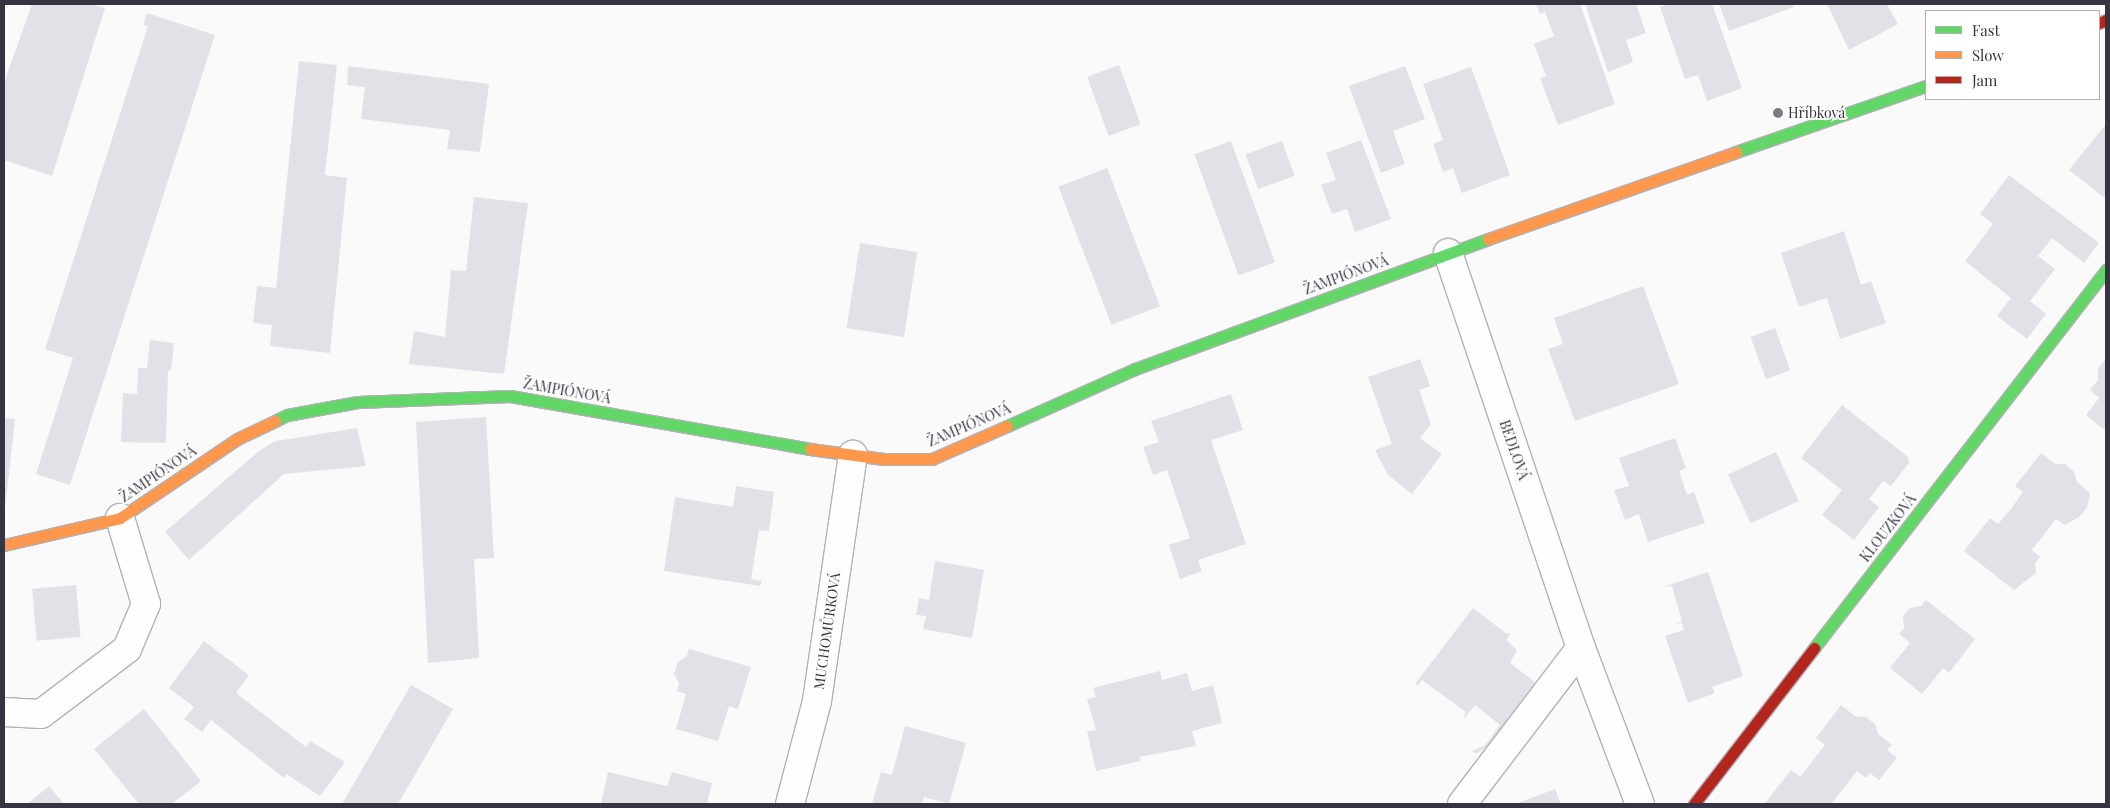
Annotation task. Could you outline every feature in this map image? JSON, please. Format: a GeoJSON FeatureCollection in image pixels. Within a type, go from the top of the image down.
{"type":"FeatureCollection","features":[{"type":"Feature","properties":{"kind":"street","name":"ŽAMPIÓNOVÁ"},"geometry":{"type":"LineString","coordinates":[[4,545],[120,518],[237,439],[287,415],[358,402],[510,396],[853,455],[932,459],[1135,369],[1448,253],[1925,86]]}},
{"type":"Feature","properties":{"kind":"street","name":"BEDLOVÁ"},"geometry":{"type":"LineString","coordinates":[[1448,253],[1581,648],[1640,804]]}},
{"type":"Feature","properties":{"kind":"street","name":"KLOUZKOVÁ"},"geometry":{"type":"LineString","coordinates":[[1694,804],[2106,270]]}},
{"type":"Feature","properties":{"kind":"street","name":"MUCHOMŮRKOVÁ"},"geometry":{"type":"LineString","coordinates":[[790,804],[817,700],[853,455]]}},
{"type":"Feature","properties":{"kind":"street"},"geometry":{"type":"LineString","coordinates":[[4,712],[41,714],[127,649],[146,604],[120,518]]}},
{"type":"Feature","properties":{"kind":"street"},"geometry":{"type":"LineString","coordinates":[[1462,804],[1581,648]]}},
{"type":"Feature","properties":{"kind":"building"},"geometry":{"type":"Polygon","coordinates":[[[32,4],[91,4],[105,8],[52,176],[4,160],[4,83],[32,4]]]}},
{"type":"Feature","properties":{"kind":"building"},"geometry":{"type":"Polygon","coordinates":[[[1536,4],[1580,4],[1615,104],[1558,125],[1540,78],[1546,76],[1534,44],[1554,36],[1545,12],[1540,14],[1536,4]]]}},
{"type":"Feature","properties":{"kind":"building"},"geometry":{"type":"Polygon","coordinates":[[[1585,4],[1636,4],[1646,33],[1626,40],[1633,62],[1608,72],[1585,4]]]}},
{"type":"Feature","properties":{"kind":"building"},"geometry":{"type":"Polygon","coordinates":[[[1669,4],[1712,4],[1742,88],[1707,101],[1698,75],[1685,79],[1660,7],[1669,4]]]}},
{"type":"Feature","properties":{"kind":"building"},"geometry":{"type":"Polygon","coordinates":[[[1719,4],[1793,4],[1794,7],[1729,31],[1719,4]]]}},
{"type":"Feature","properties":{"kind":"building"},"geometry":{"type":"Polygon","coordinates":[[[1827,4],[1887,4],[1898,24],[1849,50],[1827,4]]]}},
{"type":"Feature","properties":{"kind":"building"},"geometry":{"type":"Polygon","coordinates":[[[147,13],[215,35],[70,485],[36,474],[73,358],[45,349],[148,26],[143,25],[147,13]]]}},
{"type":"Feature","properties":{"kind":"building"},"geometry":{"type":"Polygon","coordinates":[[[299,61],[337,65],[325,175],[347,178],[330,353],[270,346],[272,325],[253,323],[257,286],[276,288],[299,61]]]}},
{"type":"Feature","properties":{"kind":"building"},"geometry":{"type":"Polygon","coordinates":[[[1119,65],[1141,124],[1109,136],[1087,77],[1119,65]]]}},
{"type":"Feature","properties":{"kind":"building"},"geometry":{"type":"Polygon","coordinates":[[[348,66],[489,84],[480,152],[447,149],[450,130],[361,119],[365,87],[347,85],[348,66]]]}},
{"type":"Feature","properties":{"kind":"building"},"geometry":{"type":"Polygon","coordinates":[[[1405,66],[1425,119],[1393,131],[1405,164],[1381,173],[1349,86],[1405,66]]]}},
{"type":"Feature","properties":{"kind":"building"},"geometry":{"type":"Polygon","coordinates":[[[1471,67],[1510,175],[1462,193],[1453,168],[1443,172],[1433,144],[1443,140],[1423,84],[1471,67]]]}},
{"type":"Feature","properties":{"kind":"building"},"geometry":{"type":"Polygon","coordinates":[[[2106,124],[2106,199],[2069,170],[2106,124]]]}},
{"type":"Feature","properties":{"kind":"building"},"geometry":{"type":"Polygon","coordinates":[[[1361,140],[1391,219],[1355,232],[1347,209],[1332,214],[1321,185],[1336,180],[1326,153],[1361,140]]]}},
{"type":"Feature","properties":{"kind":"building"},"geometry":{"type":"Polygon","coordinates":[[[1231,141],[1275,262],[1238,276],[1194,154],[1231,141]]]}},
{"type":"Feature","properties":{"kind":"building"},"geometry":{"type":"Polygon","coordinates":[[[1282,141],[1295,176],[1258,189],[1245,154],[1282,141]]]}},
{"type":"Feature","properties":{"kind":"building"},"geometry":{"type":"Polygon","coordinates":[[[1107,168],[1160,306],[1111,325],[1058,187],[1107,168]]]}},
{"type":"Feature","properties":{"kind":"building"},"geometry":{"type":"Polygon","coordinates":[[[2009,175],[2099,243],[2084,263],[2052,238],[2038,256],[2055,269],[2030,301],[2046,314],[2027,339],[1997,316],[2011,298],[1965,261],[1993,224],[1980,214],[2009,175]]]}},
{"type":"Feature","properties":{"kind":"building"},"geometry":{"type":"Polygon","coordinates":[[[474,197],[528,203],[504,374],[409,364],[414,331],[445,337],[451,270],[466,271],[474,197]]]}},
{"type":"Feature","properties":{"kind":"building"},"geometry":{"type":"Polygon","coordinates":[[[1844,231],[1861,285],[1871,281],[1886,323],[1840,339],[1827,298],[1799,307],[1781,253],[1844,231]]]}},
{"type":"Feature","properties":{"kind":"building"},"geometry":{"type":"Polygon","coordinates":[[[860,243],[917,252],[904,337],[847,328],[860,243]]]}},
{"type":"Feature","properties":{"kind":"building"},"geometry":{"type":"Polygon","coordinates":[[[1643,286],[1679,384],[1575,421],[1548,349],[1563,344],[1554,318],[1643,286]]]}},
{"type":"Feature","properties":{"kind":"building"},"geometry":{"type":"Polygon","coordinates":[[[1775,328],[1790,370],[1766,379],[1751,337],[1775,328]]]}},
{"type":"Feature","properties":{"kind":"building"},"geometry":{"type":"Polygon","coordinates":[[[150,340],[174,343],[171,371],[168,370],[166,443],[121,442],[123,393],[137,394],[138,368],[147,368],[150,340]]]}},
{"type":"Feature","properties":{"kind":"building"},"geometry":{"type":"Polygon","coordinates":[[[1420,359],[1430,386],[1419,390],[1431,424],[1420,438],[1442,454],[1412,494],[1388,475],[1375,450],[1392,444],[1368,377],[1420,359]]]}},
{"type":"Feature","properties":{"kind":"building"},"geometry":{"type":"Polygon","coordinates":[[[2106,359],[2106,431],[2086,415],[2099,398],[2090,390],[2098,380],[2098,368],[2106,359]]]}},
{"type":"Feature","properties":{"kind":"building"},"geometry":{"type":"Polygon","coordinates":[[[1231,394],[1243,430],[1211,440],[1246,544],[1198,560],[1202,571],[1180,579],[1169,545],[1190,538],[1167,470],[1153,475],[1143,447],[1159,442],[1151,421],[1231,394]]]}},
{"type":"Feature","properties":{"kind":"building"},"geometry":{"type":"Polygon","coordinates":[[[1842,405],[1908,457],[1909,463],[1891,486],[1883,481],[1869,499],[1879,507],[1854,540],[1822,515],[1842,490],[1801,458],[1842,405]]]}},
{"type":"Feature","properties":{"kind":"building"},"geometry":{"type":"Polygon","coordinates":[[[486,417],[494,558],[474,559],[479,658],[428,663],[416,422],[486,417]]]}},
{"type":"Feature","properties":{"kind":"building"},"geometry":{"type":"Polygon","coordinates":[[[4,418],[15,419],[5,508],[4,508],[4,418]]]}},
{"type":"Feature","properties":{"kind":"building"},"geometry":{"type":"Polygon","coordinates":[[[357,428],[366,466],[284,474],[189,560],[165,532],[260,450],[276,441],[357,428]]]}},
{"type":"Feature","properties":{"kind":"building"},"geometry":{"type":"Polygon","coordinates":[[[1675,438],[1686,468],[1679,471],[1687,495],[1694,492],[1705,523],[1648,542],[1639,514],[1625,520],[1614,490],[1629,486],[1619,458],[1675,438]]]}},
{"type":"Feature","properties":{"kind":"building"},"geometry":{"type":"Polygon","coordinates":[[[1776,452],[1799,501],[1751,523],[1728,474],[1776,452]]]}},
{"type":"Feature","properties":{"kind":"building"},"geometry":{"type":"Polygon","coordinates":[[[2041,453],[2055,464],[2065,464],[2074,472],[2077,482],[2090,493],[2087,508],[2079,517],[2065,525],[2056,519],[2032,550],[2040,557],[2035,563],[2036,573],[2014,590],[1964,551],[1990,518],[1998,524],[2011,509],[2023,492],[2015,486],[2041,453]]]}},
{"type":"Feature","properties":{"kind":"building"},"geometry":{"type":"Polygon","coordinates":[[[736,486],[774,492],[769,531],[759,530],[751,579],[762,581],[760,586],[664,571],[675,497],[733,507],[736,486]]]}},
{"type":"Feature","properties":{"kind":"building"},"geometry":{"type":"Polygon","coordinates":[[[935,561],[984,570],[972,638],[923,629],[926,616],[916,615],[919,598],[929,600],[935,561]]]}},
{"type":"Feature","properties":{"kind":"building"},"geometry":{"type":"Polygon","coordinates":[[[1708,572],[1743,676],[1712,687],[1715,693],[1688,703],[1665,636],[1684,630],[1682,623],[1675,624],[1682,621],[1672,586],[1663,587],[1708,572]]]}},
{"type":"Feature","properties":{"kind":"building"},"geometry":{"type":"Polygon","coordinates":[[[76,585],[81,637],[37,641],[32,589],[76,585]]]}},
{"type":"Feature","properties":{"kind":"building"},"geometry":{"type":"Polygon","coordinates":[[[1926,600],[1975,639],[1949,673],[1943,668],[1922,694],[1890,668],[1910,643],[1899,634],[1904,628],[1903,616],[1910,608],[1921,606],[1926,600]]]}},
{"type":"Feature","properties":{"kind":"building"},"geometry":{"type":"Polygon","coordinates":[[[1473,608],[1507,634],[1511,633],[1506,640],[1517,650],[1510,663],[1535,682],[1487,747],[1477,753],[1471,752],[1485,745],[1500,725],[1475,705],[1463,720],[1466,712],[1422,680],[1418,686],[1415,684],[1473,608]]]}},
{"type":"Feature","properties":{"kind":"building"},"geometry":{"type":"Polygon","coordinates":[[[204,641],[249,675],[236,693],[306,747],[310,741],[345,762],[320,796],[286,774],[284,778],[211,720],[202,732],[184,719],[194,707],[169,688],[204,641]]]}},
{"type":"Feature","properties":{"kind":"building"},"geometry":{"type":"Polygon","coordinates":[[[689,649],[751,667],[738,709],[729,706],[718,741],[676,729],[686,694],[677,691],[679,684],[674,673],[678,662],[687,656],[689,649]]]}},
{"type":"Feature","properties":{"kind":"building"},"geometry":{"type":"Polygon","coordinates":[[[1160,671],[1162,680],[1187,673],[1192,691],[1213,685],[1222,723],[1192,731],[1196,746],[1139,757],[1140,761],[1096,771],[1087,731],[1096,730],[1087,699],[1096,697],[1093,688],[1160,671]]]}},
{"type":"Feature","properties":{"kind":"building"},"geometry":{"type":"Polygon","coordinates":[[[411,685],[453,709],[398,804],[342,804],[411,685]]]}},
{"type":"Feature","properties":{"kind":"building"},"geometry":{"type":"Polygon","coordinates":[[[1841,705],[1855,716],[1866,717],[1875,724],[1878,734],[1892,745],[1887,750],[1897,758],[1879,780],[1870,773],[1866,778],[1857,771],[1832,803],[1834,804],[1765,803],[1791,770],[1800,777],[1825,745],[1816,738],[1841,705]]]}},
{"type":"Feature","properties":{"kind":"building"},"geometry":{"type":"Polygon","coordinates":[[[144,709],[201,781],[172,804],[139,804],[94,749],[144,709]]]}},
{"type":"Feature","properties":{"kind":"building"},"geometry":{"type":"Polygon","coordinates":[[[905,726],[966,743],[949,804],[924,797],[922,804],[872,804],[881,772],[892,775],[905,726]]]}},
{"type":"Feature","properties":{"kind":"building"},"geometry":{"type":"Polygon","coordinates":[[[608,772],[667,786],[672,772],[712,783],[707,804],[601,804],[608,772]]]}},
{"type":"Feature","properties":{"kind":"building"},"geometry":{"type":"Polygon","coordinates":[[[49,786],[64,804],[27,804],[49,786]]]}},
{"type":"Feature","properties":{"kind":"building"},"geometry":{"type":"Polygon","coordinates":[[[1555,789],[1561,804],[1515,804],[1555,789]]]}},
{"type":"Feature","properties":{"kind":"traffic: fast"},"geometry":{"type":"LineString","coordinates":[[1736,152],[1925,86]]}},
{"type":"Feature","properties":{"kind":"traffic: fast"},"geometry":{"type":"LineString","coordinates":[[1007,426],[1135,369],[1488,239]]}},
{"type":"Feature","properties":{"kind":"traffic: fast"},"geometry":{"type":"LineString","coordinates":[[1814,648],[2106,270]]}},
{"type":"Feature","properties":{"kind":"traffic: fast"},"geometry":{"type":"LineString","coordinates":[[275,421],[287,415],[358,402],[510,396],[810,449]]}},
{"type":"Feature","properties":{"kind":"traffic: slow"},"geometry":{"type":"LineString","coordinates":[[1488,239],[1736,152]]}},
{"type":"Feature","properties":{"kind":"traffic: slow"},"geometry":{"type":"LineString","coordinates":[[4,545],[120,518],[237,439],[275,421]]}},
{"type":"Feature","properties":{"kind":"traffic: slow"},"geometry":{"type":"LineString","coordinates":[[810,449],[883,459],[932,459],[1007,426]]}},
{"type":"Feature","properties":{"kind":"traffic: jam"},"geometry":{"type":"LineString","coordinates":[[2100,23],[2106,20]]}},
{"type":"Feature","properties":{"kind":"traffic: jam"},"geometry":{"type":"LineString","coordinates":[[1694,804],[1814,648]]}},
{"type":"Feature","properties":{"kind":"place","name":"Hříbková"},"geometry":{"type":"Point","coordinates":[1778,113]}}]}
